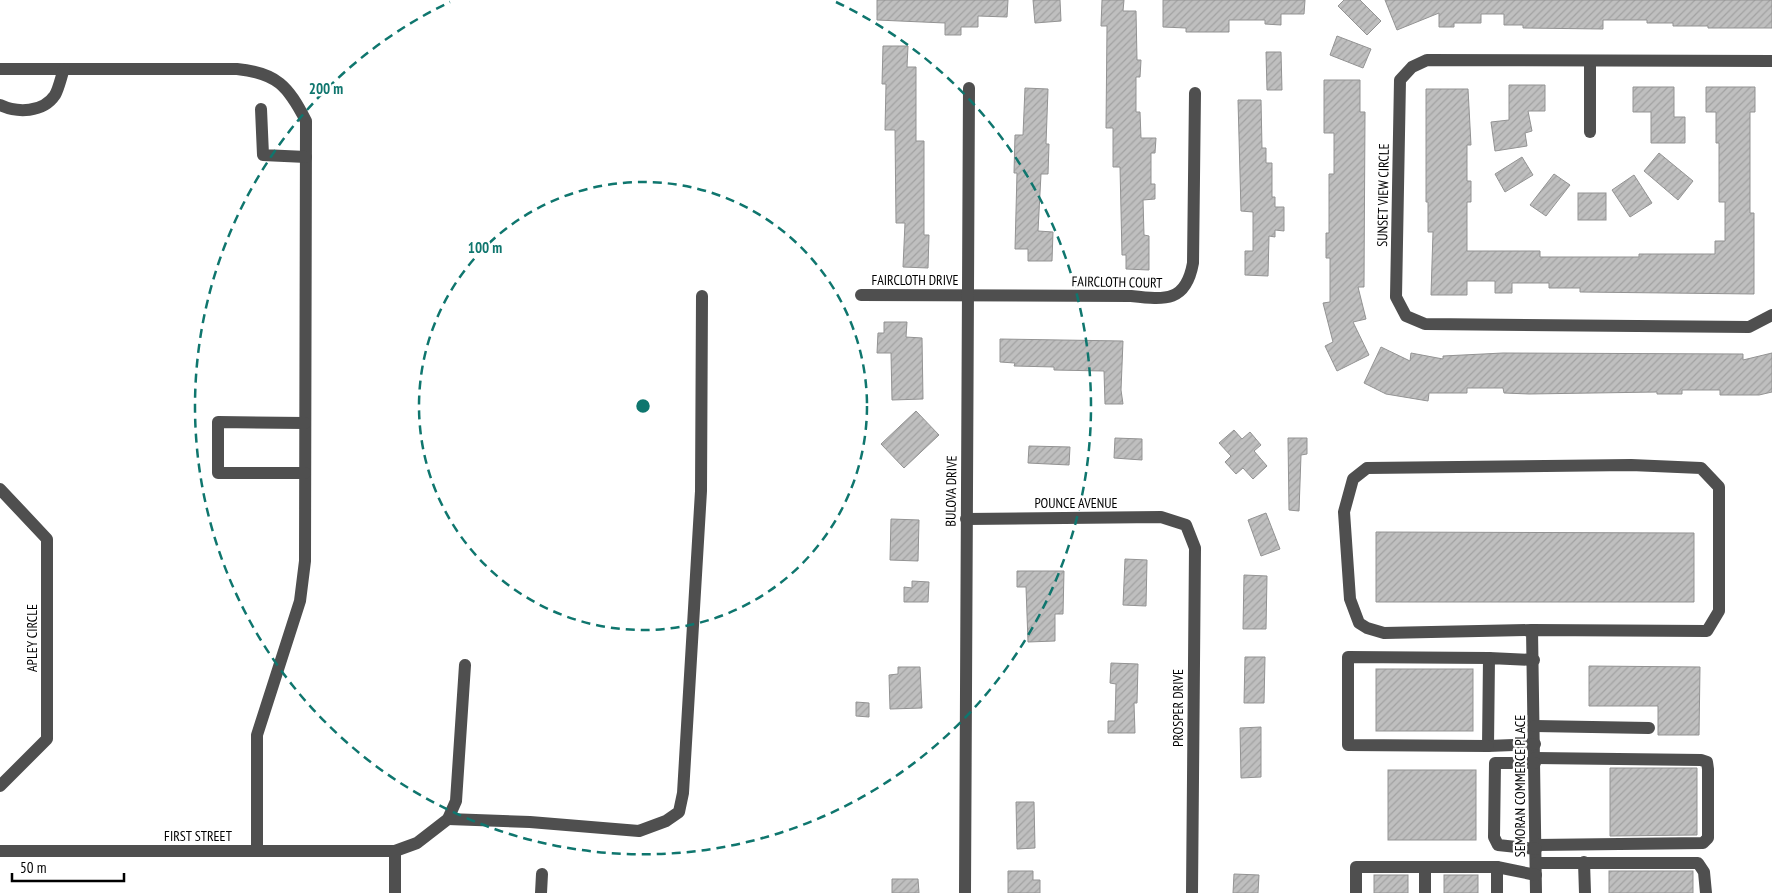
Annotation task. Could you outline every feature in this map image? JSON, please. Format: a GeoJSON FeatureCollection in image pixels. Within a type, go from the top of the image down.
{"type":"FeatureCollection","features":[{"type":"Feature","properties":{"kind":"street","name":"SUNSET VIEW CIRCLE"},"geometry":{"type":"LineString","coordinates":[[1772,61],[1427,60],[1412,67],[1400,80],[1396,297],[1406,316],[1425,324],[1749,327],[1772,316]]}},
{"type":"Feature","properties":{"kind":"street"},"geometry":{"type":"LineString","coordinates":[[1590,61],[1590,132]]}},
{"type":"Feature","properties":{"kind":"street"},"geometry":{"type":"LineString","coordinates":[[0,69],[255,70],[278,80],[292,94],[306,120],[305,560],[300,601],[257,735],[257,851]]}},
{"type":"Feature","properties":{"kind":"street"},"geometry":{"type":"LineString","coordinates":[[0,105],[11,110],[29,110],[44,106],[55,95],[64,69]]}},
{"type":"Feature","properties":{"kind":"street","name":"BULOVA DRIVE"},"geometry":{"type":"LineString","coordinates":[[965,893],[969,88]]}},
{"type":"Feature","properties":{"kind":"street","name":"FAIRCLOTH COURT"},"geometry":{"type":"LineString","coordinates":[[969,295],[1132,296],[1156,299],[1173,296],[1186,288],[1194,263],[1195,93]]}},
{"type":"Feature","properties":{"kind":"street"},"geometry":{"type":"LineString","coordinates":[[261,109],[263,155],[306,156]]}},
{"type":"Feature","properties":{"kind":"street","name":"FAIRCLOTH DRIVE"},"geometry":{"type":"LineString","coordinates":[[861,295],[969,295]]}},
{"type":"Feature","properties":{"kind":"street"},"geometry":{"type":"LineString","coordinates":[[448,820],[530,822],[639,831],[666,822],[679,812],[683,793],[701,491],[702,296]]}},
{"type":"Feature","properties":{"kind":"street"},"geometry":{"type":"LineString","coordinates":[[305,423],[218,422],[218,473],[305,473]]}},
{"type":"Feature","properties":{"kind":"street"},"geometry":{"type":"LineString","coordinates":[[1631,465],[1700,468],[1718,487],[1719,612],[1707,631],[1532,630],[1384,633],[1367,628],[1359,623],[1350,599],[1344,512],[1354,479],[1368,468],[1631,465]]}},
{"type":"Feature","properties":{"kind":"street","name":"APLEY CIRCLE"},"geometry":{"type":"LineString","coordinates":[[0,489],[47,539],[48,739],[0,786]]}},
{"type":"Feature","properties":{"kind":"street","name":"POUNCE AVENUE"},"geometry":{"type":"LineString","coordinates":[[966,518],[1162,517],[1186,525]]}},
{"type":"Feature","properties":{"kind":"street","name":"PROSPER DRIVE"},"geometry":{"type":"LineString","coordinates":[[1186,525],[1195,548],[1192,893]]}},
{"type":"Feature","properties":{"kind":"street","name":"SEMORAN COMMERCE PLACE"},"geometry":{"type":"LineString","coordinates":[[1532,630],[1535,680],[1536,893]]}},
{"type":"Feature","properties":{"kind":"street"},"geometry":{"type":"LineString","coordinates":[[1534,660],[1348,657],[1348,745],[1488,746],[1535,744]]}},
{"type":"Feature","properties":{"kind":"street"},"geometry":{"type":"LineString","coordinates":[[1488,746],[1489,658]]}},
{"type":"Feature","properties":{"kind":"street"},"geometry":{"type":"LineString","coordinates":[[395,893],[395,851],[417,843],[448,820],[456,801],[465,665]]}},
{"type":"Feature","properties":{"kind":"street"},"geometry":{"type":"LineString","coordinates":[[1535,726],[1649,728]]}},
{"type":"Feature","properties":{"kind":"street"},"geometry":{"type":"LineString","coordinates":[[1701,760],[1707,762],[1708,838],[1703,843],[1536,847],[1505,847],[1498,844],[1494,837],[1495,762],[1535,761],[1701,760]]}},
{"type":"Feature","properties":{"kind":"street","name":"FIRST STREET"},"geometry":{"type":"LineString","coordinates":[[0,851],[395,851]]}},
{"type":"Feature","properties":{"kind":"street"},"geometry":{"type":"LineString","coordinates":[[1584,862],[1585,893]]}},
{"type":"Feature","properties":{"kind":"street"},"geometry":{"type":"LineString","coordinates":[[1356,893],[1356,867],[1496,867],[1536,869],[1584,862],[1698,863],[1704,872],[1706,893]]}},
{"type":"Feature","properties":{"kind":"street"},"geometry":{"type":"LineString","coordinates":[[1425,867],[1425,893]]}},
{"type":"Feature","properties":{"kind":"street"},"geometry":{"type":"LineString","coordinates":[[1496,867],[1497,893]]}},
{"type":"Feature","properties":{"kind":"street"},"geometry":{"type":"LineString","coordinates":[[541,893],[542,874]]}},
{"type":"Feature","properties":{"kind":"building"},"geometry":{"type":"Polygon","coordinates":[[[877,0],[1008,0],[1007,17],[978,16],[978,27],[961,27],[961,35],[945,35],[945,23],[877,20],[877,0]]]}},
{"type":"Feature","properties":{"kind":"building"},"geometry":{"type":"Polygon","coordinates":[[[1033,0],[1060,0],[1061,21],[1035,23],[1033,0]]]}},
{"type":"Feature","properties":{"kind":"building"},"geometry":{"type":"Polygon","coordinates":[[[1102,0],[1124,0],[1123,11],[1136,11],[1137,60],[1141,60],[1140,77],[1136,77],[1136,112],[1140,112],[1141,138],[1156,138],[1155,153],[1151,153],[1151,184],[1155,184],[1155,199],[1143,200],[1144,235],[1149,236],[1149,270],[1126,269],[1126,255],[1122,255],[1120,167],[1113,167],[1113,128],[1106,128],[1107,26],[1101,26],[1102,0]]]}},
{"type":"Feature","properties":{"kind":"building"},"geometry":{"type":"Polygon","coordinates":[[[1163,0],[1305,0],[1304,14],[1281,14],[1281,25],[1265,24],[1265,20],[1229,20],[1229,32],[1186,32],[1186,28],[1163,27],[1163,0]]]}},
{"type":"Feature","properties":{"kind":"building"},"geometry":{"type":"Polygon","coordinates":[[[1344,0],[1360,0],[1381,21],[1367,35],[1338,6],[1344,0]]]}},
{"type":"Feature","properties":{"kind":"building"},"geometry":{"type":"Polygon","coordinates":[[[1385,0],[1772,0],[1772,28],[1708,28],[1708,26],[1673,26],[1673,23],[1647,23],[1647,20],[1603,20],[1603,29],[1523,28],[1523,25],[1504,25],[1504,14],[1481,14],[1481,23],[1454,23],[1454,27],[1439,27],[1439,13],[1397,30],[1385,0]]]}},
{"type":"Feature","properties":{"kind":"building"},"geometry":{"type":"Polygon","coordinates":[[[1337,36],[1371,49],[1363,68],[1330,55],[1337,36]]]}},
{"type":"Feature","properties":{"kind":"building"},"geometry":{"type":"Polygon","coordinates":[[[883,46],[908,46],[907,67],[916,67],[916,141],[924,141],[924,235],[929,235],[928,268],[903,267],[905,223],[896,223],[895,130],[885,130],[886,84],[882,84],[883,46]]]}},
{"type":"Feature","properties":{"kind":"building"},"geometry":{"type":"Polygon","coordinates":[[[1266,52],[1281,52],[1282,90],[1267,90],[1266,52]]]}},
{"type":"Feature","properties":{"kind":"building"},"geometry":{"type":"Polygon","coordinates":[[[1324,80],[1360,80],[1360,112],[1365,112],[1364,287],[1358,287],[1366,319],[1353,322],[1369,355],[1337,371],[1325,346],[1333,342],[1323,303],[1330,302],[1330,258],[1326,258],[1326,233],[1329,233],[1329,174],[1334,174],[1334,133],[1324,133],[1324,80]]]}},
{"type":"Feature","properties":{"kind":"building"},"geometry":{"type":"Polygon","coordinates":[[[1509,85],[1545,85],[1545,111],[1528,111],[1532,131],[1525,133],[1527,146],[1495,151],[1491,122],[1509,120],[1509,85]]]}},
{"type":"Feature","properties":{"kind":"building"},"geometry":{"type":"Polygon","coordinates":[[[1633,87],[1674,87],[1674,117],[1685,117],[1685,143],[1651,143],[1651,112],[1633,112],[1633,87]]]}},
{"type":"Feature","properties":{"kind":"building"},"geometry":{"type":"Polygon","coordinates":[[[1706,87],[1755,87],[1755,112],[1750,112],[1750,213],[1754,213],[1754,294],[1580,292],[1580,288],[1549,288],[1549,283],[1512,283],[1512,293],[1495,293],[1495,281],[1467,281],[1467,295],[1431,295],[1433,232],[1428,232],[1428,202],[1426,202],[1426,89],[1468,89],[1471,145],[1467,145],[1467,181],[1471,181],[1471,202],[1467,202],[1467,251],[1540,251],[1540,257],[1639,257],[1639,254],[1715,254],[1715,241],[1725,241],[1725,202],[1719,202],[1719,143],[1716,143],[1716,112],[1706,112],[1706,87]]]}},
{"type":"Feature","properties":{"kind":"building"},"geometry":{"type":"Polygon","coordinates":[[[1025,88],[1048,89],[1046,144],[1049,144],[1048,174],[1041,174],[1038,231],[1053,232],[1052,261],[1028,261],[1028,249],[1015,249],[1017,173],[1014,173],[1015,135],[1023,135],[1025,88]]]}},
{"type":"Feature","properties":{"kind":"building"},"geometry":{"type":"Polygon","coordinates":[[[1238,100],[1261,100],[1262,148],[1266,148],[1266,163],[1272,163],[1272,197],[1275,197],[1275,207],[1284,207],[1284,231],[1275,230],[1275,237],[1269,236],[1268,276],[1245,275],[1245,251],[1253,251],[1253,212],[1241,211],[1238,100]]]}},
{"type":"Feature","properties":{"kind":"building"},"geometry":{"type":"Polygon","coordinates":[[[1659,153],[1693,181],[1678,200],[1644,171],[1659,153]]]}},
{"type":"Feature","properties":{"kind":"building"},"geometry":{"type":"Polygon","coordinates":[[[1522,157],[1533,175],[1505,192],[1495,174],[1522,157]]]}},
{"type":"Feature","properties":{"kind":"building"},"geometry":{"type":"Polygon","coordinates":[[[1554,174],[1570,185],[1546,216],[1530,205],[1554,174]]]}},
{"type":"Feature","properties":{"kind":"building"},"geometry":{"type":"Polygon","coordinates":[[[1634,175],[1652,203],[1630,217],[1612,190],[1634,175]]]}},
{"type":"Feature","properties":{"kind":"building"},"geometry":{"type":"Polygon","coordinates":[[[1578,193],[1606,193],[1606,220],[1578,220],[1578,193]]]}},
{"type":"Feature","properties":{"kind":"building"},"geometry":{"type":"Polygon","coordinates":[[[884,322],[907,322],[906,337],[922,338],[923,399],[892,400],[891,353],[877,353],[878,333],[884,333],[884,322]]]}},
{"type":"Feature","properties":{"kind":"building"},"geometry":{"type":"Polygon","coordinates":[[[1000,339],[1123,341],[1121,390],[1123,404],[1105,404],[1104,371],[1054,370],[1054,367],[1014,366],[1015,363],[1000,362],[1000,339]]]}},
{"type":"Feature","properties":{"kind":"building"},"geometry":{"type":"Polygon","coordinates":[[[1381,347],[1410,361],[1411,353],[1443,359],[1443,356],[1503,353],[1743,354],[1743,360],[1772,353],[1772,392],[1759,395],[1720,395],[1720,390],[1682,390],[1682,394],[1657,394],[1657,392],[1529,394],[1504,393],[1503,388],[1467,388],[1467,393],[1429,393],[1428,401],[1386,394],[1364,383],[1381,347]]]}},
{"type":"Feature","properties":{"kind":"building"},"geometry":{"type":"Polygon","coordinates":[[[916,411],[939,435],[904,468],[881,444],[916,411]]]}},
{"type":"Feature","properties":{"kind":"building"},"geometry":{"type":"Polygon","coordinates":[[[1234,430],[1242,439],[1250,432],[1261,445],[1254,451],[1267,466],[1253,479],[1243,468],[1236,474],[1225,462],[1231,456],[1219,443],[1234,430]]]}},
{"type":"Feature","properties":{"kind":"building"},"geometry":{"type":"Polygon","coordinates":[[[1115,438],[1142,439],[1142,460],[1114,458],[1115,438]]]}},
{"type":"Feature","properties":{"kind":"building"},"geometry":{"type":"Polygon","coordinates":[[[1288,438],[1307,438],[1307,454],[1301,455],[1299,511],[1289,510],[1288,438]]]}},
{"type":"Feature","properties":{"kind":"building"},"geometry":{"type":"Polygon","coordinates":[[[1029,446],[1070,447],[1069,465],[1028,463],[1029,446]]]}},
{"type":"Feature","properties":{"kind":"building"},"geometry":{"type":"Polygon","coordinates":[[[1266,513],[1280,549],[1261,556],[1248,520],[1266,513]]]}},
{"type":"Feature","properties":{"kind":"building"},"geometry":{"type":"Polygon","coordinates":[[[891,519],[919,520],[918,561],[890,560],[891,519]]]}},
{"type":"Feature","properties":{"kind":"building"},"geometry":{"type":"Polygon","coordinates":[[[1376,532],[1694,533],[1694,602],[1376,602],[1376,532]]]}},
{"type":"Feature","properties":{"kind":"building"},"geometry":{"type":"Polygon","coordinates":[[[1125,559],[1147,560],[1146,606],[1123,605],[1125,559]]]}},
{"type":"Feature","properties":{"kind":"building"},"geometry":{"type":"Polygon","coordinates":[[[1017,571],[1064,571],[1063,614],[1055,614],[1055,641],[1028,642],[1026,587],[1017,587],[1017,571]]]}},
{"type":"Feature","properties":{"kind":"building"},"geometry":{"type":"Polygon","coordinates":[[[1244,575],[1267,576],[1266,629],[1243,629],[1244,575]]]}},
{"type":"Feature","properties":{"kind":"building"},"geometry":{"type":"Polygon","coordinates":[[[912,581],[929,582],[928,602],[904,602],[904,587],[912,588],[912,581]]]}},
{"type":"Feature","properties":{"kind":"building"},"geometry":{"type":"Polygon","coordinates":[[[1245,657],[1265,657],[1264,703],[1244,703],[1245,657]]]}},
{"type":"Feature","properties":{"kind":"building"},"geometry":{"type":"Polygon","coordinates":[[[1111,663],[1138,664],[1137,703],[1134,703],[1135,733],[1108,733],[1108,721],[1115,721],[1116,684],[1110,683],[1111,663]]]}},
{"type":"Feature","properties":{"kind":"building"},"geometry":{"type":"Polygon","coordinates":[[[1589,666],[1700,667],[1699,735],[1658,735],[1658,706],[1589,706],[1589,666]]]}},
{"type":"Feature","properties":{"kind":"building"},"geometry":{"type":"Polygon","coordinates":[[[898,667],[920,667],[922,708],[890,709],[889,675],[898,674],[898,667]]]}},
{"type":"Feature","properties":{"kind":"building"},"geometry":{"type":"Polygon","coordinates":[[[1376,669],[1473,669],[1473,731],[1376,731],[1376,669]]]}},
{"type":"Feature","properties":{"kind":"building"},"geometry":{"type":"Polygon","coordinates":[[[856,702],[869,703],[869,717],[856,716],[856,702]]]}},
{"type":"Feature","properties":{"kind":"building"},"geometry":{"type":"Polygon","coordinates":[[[1261,727],[1261,777],[1241,778],[1240,728],[1261,727]]]}},
{"type":"Feature","properties":{"kind":"building"},"geometry":{"type":"Polygon","coordinates":[[[1610,768],[1697,768],[1697,835],[1610,836],[1610,768]]]}},
{"type":"Feature","properties":{"kind":"building"},"geometry":{"type":"Polygon","coordinates":[[[1388,770],[1476,770],[1476,840],[1388,840],[1388,770]]]}},
{"type":"Feature","properties":{"kind":"building"},"geometry":{"type":"Polygon","coordinates":[[[1016,802],[1034,802],[1035,848],[1017,849],[1016,802]]]}},
{"type":"Feature","properties":{"kind":"building"},"geometry":{"type":"Polygon","coordinates":[[[1008,871],[1033,871],[1033,880],[1040,880],[1040,893],[1008,893],[1008,871]]]}},
{"type":"Feature","properties":{"kind":"building"},"geometry":{"type":"Polygon","coordinates":[[[1609,871],[1693,871],[1693,893],[1609,893],[1609,871]]]}},
{"type":"Feature","properties":{"kind":"building"},"geometry":{"type":"Polygon","coordinates":[[[1234,874],[1259,875],[1258,893],[1233,893],[1234,874]]]}},
{"type":"Feature","properties":{"kind":"building"},"geometry":{"type":"Polygon","coordinates":[[[1374,875],[1408,875],[1408,893],[1374,893],[1374,875]]]}},
{"type":"Feature","properties":{"kind":"building"},"geometry":{"type":"Polygon","coordinates":[[[1444,875],[1478,875],[1478,893],[1444,893],[1444,875]]]}},
{"type":"Feature","properties":{"kind":"building"},"geometry":{"type":"Polygon","coordinates":[[[892,879],[918,879],[919,893],[892,893],[892,879]]]}}]}
